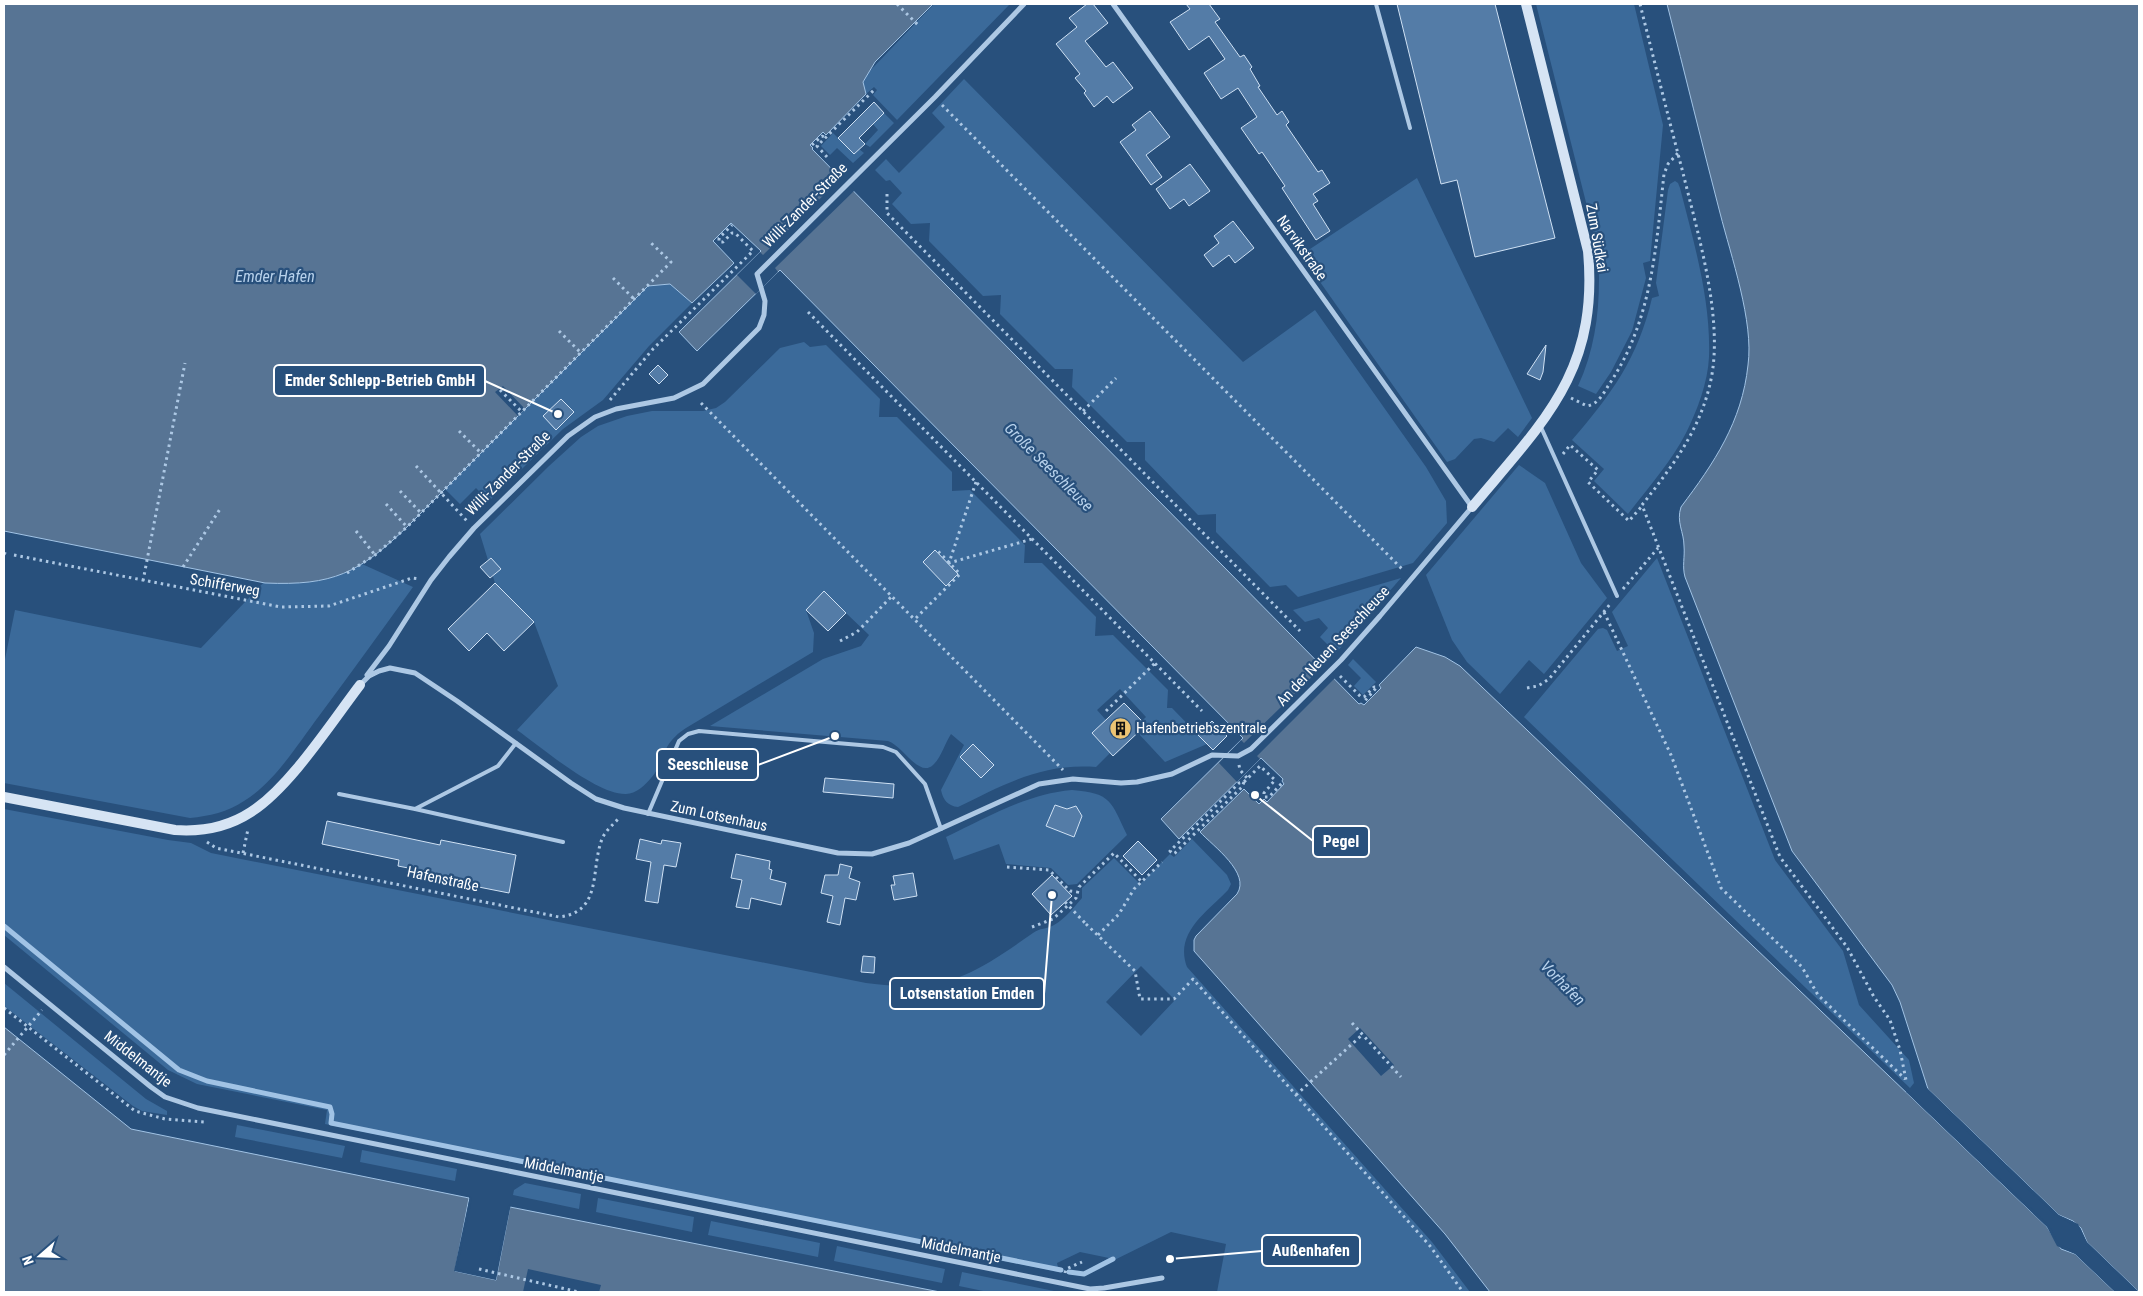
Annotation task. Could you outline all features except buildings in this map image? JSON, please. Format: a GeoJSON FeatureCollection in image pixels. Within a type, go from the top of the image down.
{"type":"FeatureCollection","features":[{"type":"Feature","properties":{"kind":"street","name":"Willi-Zander-Straße"},"geometry":{"type":"LineString","coordinates":[[251,812],[270,798],[303,760],[389,646],[431,580],[474,528],[568,436],[595,417],[616,409],[674,398],[702,384],[761,325],[765,301],[756,274],[935,97],[1024,4]]}},
{"type":"Feature","properties":{"kind":"street","name":"Narvikstraße"},"geometry":{"type":"LineString","coordinates":[[1113,4],[1472,507]]}},
{"type":"Feature","properties":{"kind":"street","name":"Zum Südkai"},"geometry":{"type":"LineString","coordinates":[[1472,507],[1540,426],[1562,392],[1579,354],[1590,294],[1588,251],[1526,4]]}},
{"type":"Feature","properties":{"kind":"street","name":"An der Neuen Seeschleuse"},"geometry":{"type":"LineString","coordinates":[[1104,782],[1121,783],[1152,779],[1172,774],[1212,755],[1233,756],[1247,752],[1331,670],[1380,616],[1472,507]]}},
{"type":"Feature","properties":{"kind":"street","name":"Zum Lotsenhaus"},"geometry":{"type":"LineString","coordinates":[[360,685],[379,670],[390,668],[415,674],[457,701],[596,799],[648,814],[838,854],[872,854],[909,843],[1021,791],[1056,780],[1073,779],[1104,782]]}},
{"type":"Feature","properties":{"kind":"street"},"geometry":{"type":"LineString","coordinates":[[4,797],[193,831],[220,826],[251,812]]}},
{"type":"Feature","properties":{"kind":"street","name":"Middelmantje"},"geometry":{"type":"LineString","coordinates":[[4,967],[150,1087],[165,1097],[181,1103],[1063,1284],[1097,1289],[1162,1278]]}},
{"type":"Feature","properties":{"kind":"lane"},"geometry":{"type":"LineString","coordinates":[[1376,4],[1410,128]]}},
{"type":"Feature","properties":{"kind":"lane"},"geometry":{"type":"LineString","coordinates":[[1540,426],[1617,596]]}},
{"type":"Feature","properties":{"kind":"lane"},"geometry":{"type":"LineString","coordinates":[[648,814],[679,741],[688,734],[699,731],[883,747],[892,750],[928,788],[941,829]]}},
{"type":"Feature","properties":{"kind":"lane"},"geometry":{"type":"LineString","coordinates":[[415,809],[498,766],[516,743]]}},
{"type":"Feature","properties":{"kind":"lane"},"geometry":{"type":"LineString","coordinates":[[340,794],[562,842]]}},
{"type":"Feature","properties":{"kind":"path"},"geometry":{"type":"LineString","coordinates":[[897,4],[919,26]]}},
{"type":"Feature","properties":{"kind":"path"},"geometry":{"type":"LineString","coordinates":[[1573,448],[1598,470],[1588,482],[1629,522],[1691,436],[1702,410],[1715,360],[1713,322],[1707,280],[1678,153],[1640,4]]}},
{"type":"Feature","properties":{"kind":"path"},"geometry":{"type":"LineString","coordinates":[[828,157],[817,147],[874,90]]}},
{"type":"Feature","properties":{"kind":"path"},"geometry":{"type":"LineString","coordinates":[[935,97],[1405,572]]}},
{"type":"Feature","properties":{"kind":"path"},"geometry":{"type":"LineString","coordinates":[[812,145],[822,136],[826,138]]}},
{"type":"Feature","properties":{"kind":"path"},"geometry":{"type":"LineString","coordinates":[[1562,392],[1583,405],[1597,402],[1632,345],[1641,319],[1654,263],[1664,174],[1668,164],[1678,153]]}},
{"type":"Feature","properties":{"kind":"path"},"geometry":{"type":"LineString","coordinates":[[887,194],[887,213],[1300,632]]}},
{"type":"Feature","properties":{"kind":"path"},"geometry":{"type":"LineString","coordinates":[[595,417],[653,349],[753,251],[735,233],[723,242],[719,242],[719,238],[732,225]]}},
{"type":"Feature","properties":{"kind":"path"},"geometry":{"type":"LineString","coordinates":[[347,573],[375,555],[407,527],[671,262],[649,240]]}},
{"type":"Feature","properties":{"kind":"path"},"geometry":{"type":"LineString","coordinates":[[612,278],[634,299]]}},
{"type":"Feature","properties":{"kind":"path"},"geometry":{"type":"LineString","coordinates":[[808,312],[1202,711]]}},
{"type":"Feature","properties":{"kind":"path"},"geometry":{"type":"LineString","coordinates":[[559,331],[581,353]]}},
{"type":"Feature","properties":{"kind":"path"},"geometry":{"type":"LineString","coordinates":[[143,581],[185,363]]}},
{"type":"Feature","properties":{"kind":"path"},"geometry":{"type":"LineString","coordinates":[[1083,411],[1116,378]]}},
{"type":"Feature","properties":{"kind":"path"},"geometry":{"type":"LineString","coordinates":[[500,390],[522,412]]}},
{"type":"Feature","properties":{"kind":"path"},"geometry":{"type":"LineString","coordinates":[[701,403],[916,618],[1073,779]]}},
{"type":"Feature","properties":{"kind":"path"},"geometry":{"type":"LineString","coordinates":[[459,431],[481,453]]}},
{"type":"Feature","properties":{"kind":"path"},"geometry":{"type":"LineString","coordinates":[[416,466],[474,528]]}},
{"type":"Feature","properties":{"kind":"path"},"geometry":{"type":"LineString","coordinates":[[950,563],[976,482]]}},
{"type":"Feature","properties":{"kind":"path"},"geometry":{"type":"LineString","coordinates":[[400,491],[421,513]]}},
{"type":"Feature","properties":{"kind":"path"},"geometry":{"type":"LineString","coordinates":[[386,504],[407,527]]}},
{"type":"Feature","properties":{"kind":"path"},"geometry":{"type":"LineString","coordinates":[[1604,612],[1671,755],[1692,807],[1710,861],[1725,893],[1802,967],[1818,995],[1906,1080],[1894,1030],[1847,947],[1780,857],[1642,505]]}},
{"type":"Feature","properties":{"kind":"path"},"geometry":{"type":"LineString","coordinates":[[183,567],[220,509]]}},
{"type":"Feature","properties":{"kind":"path"},"geometry":{"type":"LineString","coordinates":[[356,531],[375,555]]}},
{"type":"Feature","properties":{"kind":"path"},"geometry":{"type":"LineString","coordinates":[[950,563],[1032,539]]}},
{"type":"Feature","properties":{"kind":"path"},"geometry":{"type":"LineString","coordinates":[[1527,688],[1538,686],[1548,679],[1658,547]]}},
{"type":"Feature","properties":{"kind":"path"},"geometry":{"type":"LineString","coordinates":[[916,618],[960,574],[936,549]]}},
{"type":"Feature","properties":{"kind":"path","name":"Schifferweg"},"geometry":{"type":"LineString","coordinates":[[14,555],[281,607],[329,606],[412,578],[431,580]]}},
{"type":"Feature","properties":{"kind":"path"},"geometry":{"type":"LineString","coordinates":[[840,642],[857,632],[893,595]]}},
{"type":"Feature","properties":{"kind":"path"},"geometry":{"type":"LineString","coordinates":[[1106,711],[1155,663]]}},
{"type":"Feature","properties":{"kind":"path"},"geometry":{"type":"LineString","coordinates":[[1331,670],[1361,697],[1364,697],[1374,686],[1377,687],[1363,703]]}},
{"type":"Feature","properties":{"kind":"path"},"geometry":{"type":"LineString","coordinates":[[1244,782],[1239,783],[1170,851],[1173,854],[1242,787],[1247,778],[1260,766],[1274,778],[1275,783],[1264,793],[1266,798],[1282,783]]}},
{"type":"Feature","properties":{"kind":"path"},"geometry":{"type":"LineString","coordinates":[[1244,775],[1247,778]]}},
{"type":"Feature","properties":{"kind":"path","name":"Hafenstraße"},"geometry":{"type":"LineString","coordinates":[[193,831],[216,848],[549,916],[568,916],[582,909],[590,898],[602,838],[620,816],[624,808]]}},
{"type":"Feature","properties":{"kind":"path"},"geometry":{"type":"LineString","coordinates":[[243,853],[251,812]]}},
{"type":"Feature","properties":{"kind":"path"},"geometry":{"type":"LineString","coordinates":[[1032,927],[1054,920],[1076,898],[1079,887],[1114,853],[1142,882]]}},
{"type":"Feature","properties":{"kind":"path"},"geometry":{"type":"LineString","coordinates":[[1098,935],[1119,914],[1130,894],[1162,862]]}},
{"type":"Feature","properties":{"kind":"path"},"geometry":{"type":"LineString","coordinates":[[1007,867],[1049,870],[1070,891],[1077,892]]}},
{"type":"Feature","properties":{"kind":"path"},"geometry":{"type":"LineString","coordinates":[[1065,902],[1135,972],[1140,999],[1174,999],[1193,979],[1430,1246],[1463,1292]]}},
{"type":"Feature","properties":{"kind":"path"},"geometry":{"type":"LineString","coordinates":[[4,1056],[48,1002]]}},
{"type":"Feature","properties":{"kind":"path"},"geometry":{"type":"LineString","coordinates":[[4,1008],[135,1111],[165,1119],[200,1122],[212,1121],[217,1117],[218,1112]]}},
{"type":"Feature","properties":{"kind":"path"},"geometry":{"type":"LineString","coordinates":[[1352,1023],[1401,1077]]}},
{"type":"Feature","properties":{"kind":"path"},"geometry":{"type":"LineString","coordinates":[[1296,1095],[1362,1035]]}},
{"type":"Feature","properties":{"kind":"path"},"geometry":{"type":"LineString","coordinates":[[1063,1284],[1066,1269],[1082,1262]]}},
{"type":"Feature","properties":{"kind":"path"},"geometry":{"type":"LineString","coordinates":[[479,1269],[579,1292]]}},
{"type":"Feature","properties":{"kind":"shaded area"},"geometry":{"type":"Polygon","coordinates":[[[934,4],[1010,4],[897,120],[873,95],[877,90],[874,87],[866,94],[863,87],[864,77],[934,4]]]}},
{"type":"Feature","properties":{"kind":"shaded area"},"geometry":{"type":"Polygon","coordinates":[[[1536,4],[1634,4],[1663,125],[1650,261],[1643,263],[1646,278],[1632,331],[1611,372],[1596,394],[1578,386],[1590,353],[1597,320],[1598,250],[1536,4]]]}},
{"type":"Feature","properties":{"kind":"shaded area"},"geometry":{"type":"Polygon","coordinates":[[[964,79],[1243,362],[1315,310],[1426,467],[1446,501],[1447,523],[1413,563],[1298,597],[1286,585],[1270,587],[1216,532],[1216,514],[1198,515],[1145,460],[1145,442],[1127,442],[1072,387],[1073,369],[1055,369],[1000,314],[1001,295],[983,296],[929,241],[930,223],[911,224],[892,204],[902,193],[890,180],[886,181],[875,170],[886,159],[899,173],[945,127],[932,113],[964,79]]]}},
{"type":"Feature","properties":{"kind":"shaded area"},"geometry":{"type":"Polygon","coordinates":[[[884,113],[894,123],[870,147],[865,144],[878,130],[873,124],[884,113]]]}},
{"type":"Feature","properties":{"kind":"shaded area"},"geometry":{"type":"Polygon","coordinates":[[[833,133],[854,154],[859,149],[864,153],[853,163],[837,148],[830,155],[821,146],[833,133]]]}},
{"type":"Feature","properties":{"kind":"shaded area"},"geometry":{"type":"Polygon","coordinates":[[[1417,178],[1532,418],[1518,437],[1508,428],[1494,442],[1481,438],[1474,439],[1455,459],[1447,462],[1301,255],[1417,178]]]}},
{"type":"Feature","properties":{"kind":"shaded area"},"geometry":{"type":"Polygon","coordinates":[[[1675,181],[1680,188],[1696,251],[1704,293],[1709,336],[1707,376],[1694,415],[1680,444],[1628,514],[1594,481],[1604,469],[1572,440],[1599,407],[1621,375],[1639,339],[1652,298],[1659,296],[1656,283],[1668,190],[1670,184],[1675,181]]]}},
{"type":"Feature","properties":{"kind":"shaded area"},"geometry":{"type":"Polygon","coordinates":[[[670,284],[692,303],[649,346],[603,400],[563,429],[489,501],[476,488],[460,504],[445,489],[648,286],[670,284]]]}},
{"type":"Feature","properties":{"kind":"shaded area"},"geometry":{"type":"Polygon","coordinates":[[[804,342],[810,347],[826,345],[880,399],[879,417],[897,417],[952,472],[952,491],[970,490],[1025,545],[1024,563],[1042,563],[1096,617],[1095,636],[1113,635],[1168,690],[1167,708],[1172,708],[1207,744],[1165,762],[1138,733],[1146,726],[1142,721],[1146,717],[1120,689],[1097,710],[1106,720],[1092,733],[1110,753],[1096,767],[1058,768],[1041,772],[1008,783],[958,807],[946,802],[941,790],[964,745],[951,734],[938,758],[928,768],[922,767],[911,760],[894,744],[888,741],[710,726],[823,659],[861,646],[869,635],[824,592],[806,610],[814,633],[813,652],[680,732],[667,747],[654,775],[637,791],[626,794],[600,787],[570,769],[517,730],[558,686],[534,622],[495,583],[480,534],[549,466],[581,437],[598,426],[627,416],[652,411],[703,411],[716,408],[725,402],[780,348],[804,342]]]}},
{"type":"Feature","properties":{"kind":"shaded area"},"geometry":{"type":"Polygon","coordinates":[[[1519,465],[1545,483],[1581,563],[1607,598],[1544,674],[1529,660],[1500,694],[1467,662],[1452,640],[1426,575],[1519,465]]]}},
{"type":"Feature","properties":{"kind":"shaded area"},"geometry":{"type":"Polygon","coordinates":[[[1657,558],[1775,860],[1843,951],[1859,1005],[1909,1060],[1914,1083],[1910,1088],[1524,717],[1598,629],[1603,628],[1607,630],[1617,651],[1628,646],[1612,612],[1657,558]]]}},
{"type":"Feature","properties":{"kind":"shaded area"},"geometry":{"type":"Polygon","coordinates":[[[362,564],[413,587],[285,762],[265,784],[238,805],[218,813],[190,818],[4,783],[4,664],[15,610],[201,648],[264,582],[290,583],[326,579],[350,571],[362,564]]]}},
{"type":"Feature","properties":{"kind":"shaded area"},"geometry":{"type":"Polygon","coordinates":[[[1401,578],[1336,653],[1320,637],[1328,628],[1319,618],[1305,622],[1293,610],[1401,578]]]}},
{"type":"Feature","properties":{"kind":"shaded area"},"geometry":{"type":"Polygon","coordinates":[[[1353,659],[1376,682],[1363,695],[1354,686],[1361,678],[1348,665],[1353,659]]]}},
{"type":"Feature","properties":{"kind":"shaded area"},"geometry":{"type":"Polygon","coordinates":[[[1072,790],[1095,794],[1108,801],[1117,814],[1127,835],[1077,884],[1068,885],[1051,868],[1006,864],[999,844],[954,860],[946,837],[1022,802],[1055,792],[1072,790]]]}},
{"type":"Feature","properties":{"kind":"shaded area"},"geometry":{"type":"Polygon","coordinates":[[[4,809],[191,843],[211,853],[866,983],[893,986],[917,986],[937,983],[973,971],[1035,931],[1052,926],[1062,920],[1082,898],[1082,888],[1114,858],[1140,884],[1170,854],[1174,857],[1192,839],[1227,875],[1231,884],[1228,890],[1202,915],[1189,933],[1184,955],[1187,967],[1432,1242],[1470,1292],[1217,1292],[1226,1244],[1171,1232],[1082,1276],[1069,1274],[1070,1271],[1082,1273],[1109,1258],[1080,1252],[1057,1263],[1059,1272],[325,1124],[327,1110],[197,1084],[168,1070],[4,935],[4,809]],[[1141,966],[1106,1002],[1141,1036],[1175,1000],[1141,966]]]}},
{"type":"Feature","properties":{"kind":"shaded area"},"geometry":{"type":"Polygon","coordinates":[[[4,983],[146,1099],[167,1111],[167,1115],[142,1111],[133,1106],[4,1006],[4,983]]]}},
{"type":"Feature","properties":{"kind":"shaded area"},"geometry":{"type":"Polygon","coordinates":[[[237,1125],[345,1146],[342,1158],[235,1137],[237,1125]]]}},
{"type":"Feature","properties":{"kind":"shaded area"},"geometry":{"type":"Polygon","coordinates":[[[362,1150],[457,1169],[455,1181],[360,1162],[362,1150]]]}},
{"type":"Feature","properties":{"kind":"shaded area"},"geometry":{"type":"Polygon","coordinates":[[[525,1183],[581,1194],[579,1209],[513,1195],[514,1190],[525,1183]]]}},
{"type":"Feature","properties":{"kind":"shaded area"},"geometry":{"type":"Polygon","coordinates":[[[598,1198],[694,1217],[692,1232],[596,1212],[598,1198]]]}},
{"type":"Feature","properties":{"kind":"shaded area"},"geometry":{"type":"Polygon","coordinates":[[[711,1221],[820,1243],[818,1257],[708,1235],[711,1221]]]}},
{"type":"Feature","properties":{"kind":"shaded area"},"geometry":{"type":"Polygon","coordinates":[[[837,1246],[945,1269],[942,1283],[834,1261],[837,1246]]]}},
{"type":"Feature","properties":{"kind":"shaded area"},"geometry":{"type":"Polygon","coordinates":[[[962,1272],[1059,1292],[988,1292],[959,1286],[962,1272]]]}},
{"type":"Feature","properties":{"kind":"water","name":"Emder Hafen"},"geometry":{"type":"Polygon","coordinates":[[[4,4],[933,4],[875,62],[863,82],[866,94],[826,135],[823,132],[810,145],[812,149],[1359,704],[1364,705],[1381,688],[1379,685],[1416,647],[1445,657],[1460,666],[2047,1227],[2061,1249],[2075,1254],[2115,1292],[1490,1292],[1445,1234],[1194,951],[1196,936],[1237,894],[1240,886],[1239,877],[1229,860],[1200,832],[1244,789],[1259,804],[1264,799],[1267,802],[1284,784],[1283,779],[1261,758],[1179,839],[1161,819],[1243,738],[780,270],[697,351],[679,332],[761,251],[731,223],[713,241],[734,263],[692,303],[670,284],[648,286],[390,543],[359,566],[343,573],[327,579],[309,582],[265,583],[4,531],[4,4]]]}},
{"type":"Feature","properties":{"kind":"water"},"geometry":{"type":"Polygon","coordinates":[[[1667,4],[2139,4],[2139,1292],[2087,1242],[2081,1228],[2073,1221],[2059,1215],[1928,1089],[1900,1002],[1892,985],[1792,851],[1685,577],[1684,541],[1679,517],[1681,507],[1715,458],[1733,423],[1745,386],[1749,348],[1745,309],[1667,4]]]}},
{"type":"Feature","properties":{"kind":"water"},"geometry":{"type":"Polygon","coordinates":[[[4,1027],[131,1129],[469,1198],[455,1271],[496,1280],[510,1207],[940,1292],[4,1292],[4,1027]]]}},
{"type":"Feature","properties":{"kind":"pier"},"geometry":{"type":"Polygon","coordinates":[[[842,177],[855,190],[775,268],[778,272],[756,294],[737,275],[760,252],[763,255],[842,177]]]}},
{"type":"Feature","properties":{"kind":"pier"},"geometry":{"type":"Polygon","coordinates":[[[503,386],[525,409],[518,416],[495,392],[503,386]]]}},
{"type":"Feature","properties":{"kind":"pier"},"geometry":{"type":"Polygon","coordinates":[[[1324,665],[1336,677],[1257,756],[1260,759],[1237,782],[1219,763],[1241,740],[1244,743],[1324,665]]]}},
{"type":"Feature","properties":{"kind":"pier"},"geometry":{"type":"Polygon","coordinates":[[[1360,1028],[1394,1065],[1381,1076],[1348,1039],[1360,1028]]]}},
{"type":"Feature","properties":{"kind":"pier"},"geometry":{"type":"Polygon","coordinates":[[[1924,1087],[2059,1215],[2078,1224],[2087,1242],[2139,1292],[2135,1292],[2085,1244],[2076,1226],[2057,1217],[1933,1099],[1924,1087]]]}},
{"type":"Feature","properties":{"kind":"pier"},"geometry":{"type":"Polygon","coordinates":[[[1908,1090],[2049,1225],[2059,1244],[2077,1252],[2117,1292],[2075,1254],[2057,1246],[2047,1227],[1906,1092],[1908,1090]]]}},
{"type":"Feature","properties":{"kind":"pier"},"geometry":{"type":"Polygon","coordinates":[[[470,1196],[472,1199],[457,1269],[494,1277],[508,1206],[511,1204],[496,1280],[454,1271],[470,1196]]]}},
{"type":"Feature","properties":{"kind":"pier"},"geometry":{"type":"Polygon","coordinates":[[[528,1269],[601,1285],[599,1292],[523,1292],[528,1269]]]}},
{"type":"Feature","properties":{"kind":"waterway"},"geometry":{"type":"LineString","coordinates":[[4,926],[179,1070],[207,1081],[330,1107],[332,1114],[331,1123],[1061,1270]]}},
{"type":"Feature","properties":{"kind":"waterway"},"geometry":{"type":"LineString","coordinates":[[1069,1272],[1084,1274],[1113,1259]]}},
{"type":"Feature","properties":{"kind":"place","name":"Emder Schlepp-Betrieb GmbH"},"geometry":{"type":"Point","coordinates":[558,414]}},
{"type":"Feature","properties":{"kind":"place","name":"Hafenbetriebszentrale"},"geometry":{"type":"Point","coordinates":[1120,728]}},
{"type":"Feature","properties":{"kind":"place","name":"Seeschleuse"},"geometry":{"type":"Point","coordinates":[835,736]}},
{"type":"Feature","properties":{"kind":"place","name":"Pegel"},"geometry":{"type":"Point","coordinates":[1255,795]}},
{"type":"Feature","properties":{"kind":"place","name":"Lotsenstation Emden"},"geometry":{"type":"Point","coordinates":[1052,895]}},
{"type":"Feature","properties":{"kind":"place","name":"Außenhafen"},"geometry":{"type":"Point","coordinates":[1170,1259]}},
{"type":"Feature","properties":{"kind":"water label","name":"Große Seeschleuse"},"geometry":{"type":"Point","coordinates":[1049,467]}},
{"type":"Feature","properties":{"kind":"water label","name":"Vorhafen"},"geometry":{"type":"Point","coordinates":[1563,983]}}]}
